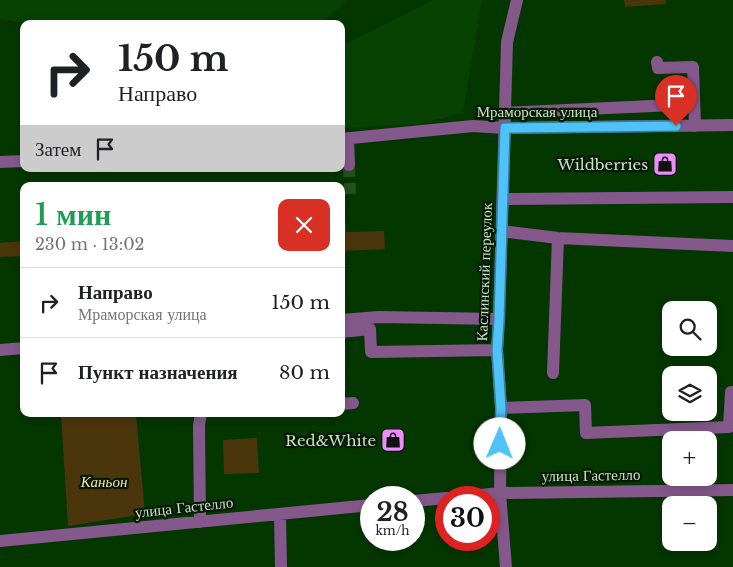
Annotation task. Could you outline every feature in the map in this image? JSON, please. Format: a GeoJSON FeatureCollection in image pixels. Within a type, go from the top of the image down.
{"type":"FeatureCollection","features":[{"type":"Feature","properties":{"kind":"street","name":"Каслинский переулок"},"geometry":{"type":"LineString","coordinates":[[506,567],[500,493],[501,408],[497,350],[507,42],[517,0]]}},
{"type":"Feature","properties":{"kind":"street"},"geometry":{"type":"LineString","coordinates":[[657,62],[658,68],[693,67],[695,126]]}},
{"type":"Feature","properties":{"kind":"street"},"geometry":{"type":"LineString","coordinates":[[505,113],[694,104]]}},
{"type":"Feature","properties":{"kind":"street","name":"Мраморская улица"},"geometry":{"type":"LineString","coordinates":[[345,138],[473,126],[505,128],[733,126]]}},
{"type":"Feature","properties":{"kind":"street"},"geometry":{"type":"LineString","coordinates":[[345,138],[349,165]]}},
{"type":"Feature","properties":{"kind":"street"},"geometry":{"type":"LineString","coordinates":[[0,162],[20,161]]}},
{"type":"Feature","properties":{"kind":"street"},"geometry":{"type":"LineString","coordinates":[[503,198],[733,197]]}},
{"type":"Feature","properties":{"kind":"street"},"geometry":{"type":"LineString","coordinates":[[502,231],[558,238],[733,246]]}},
{"type":"Feature","properties":{"kind":"street"},"geometry":{"type":"LineString","coordinates":[[553,373],[558,238]]}},
{"type":"Feature","properties":{"kind":"street"},"geometry":{"type":"LineString","coordinates":[[345,320],[379,317],[499,319]]}},
{"type":"Feature","properties":{"kind":"street"},"geometry":{"type":"LineString","coordinates":[[345,332],[370,329],[371,352],[497,350]]}},
{"type":"Feature","properties":{"kind":"street"},"geometry":{"type":"LineString","coordinates":[[0,350],[20,348]]}},
{"type":"Feature","properties":{"kind":"street"},"geometry":{"type":"LineString","coordinates":[[501,408],[585,405],[586,433],[728,427],[731,392]]}},
{"type":"Feature","properties":{"kind":"street"},"geometry":{"type":"LineString","coordinates":[[200,417],[200,522]]}},
{"type":"Feature","properties":{"kind":"street","name":"улица Гастелло"},"geometry":{"type":"LineString","coordinates":[[500,493],[733,490]]}},
{"type":"Feature","properties":{"kind":"street","name":"улица Гастелло"},"geometry":{"type":"LineString","coordinates":[[0,541],[360,506]]}},
{"type":"Feature","properties":{"kind":"street"},"geometry":{"type":"LineString","coordinates":[[280,514],[281,567]]}},
{"type":"Feature","properties":{"kind":"shaded area"},"geometry":{"type":"Polygon","coordinates":[[[0,0],[347,0],[325,20],[20,20],[20,22],[0,19],[0,0]]]}},
{"type":"Feature","properties":{"kind":"shaded area"},"geometry":{"type":"Polygon","coordinates":[[[433,0],[482,0],[463,113],[419,124],[345,128],[345,44],[433,0]]]}},
{"type":"Feature","properties":{"kind":"green space"},"geometry":{"type":"Polygon","coordinates":[[[624,0],[666,0],[666,4],[625,7],[624,0]]]}},
{"type":"Feature","properties":{"kind":"green space"},"geometry":{"type":"Polygon","coordinates":[[[345,224],[346,232],[384,231],[385,249],[345,251],[345,224]]]}},
{"type":"Feature","properties":{"kind":"green space"},"geometry":{"type":"Polygon","coordinates":[[[20,241],[20,256],[0,257],[0,243],[20,241]]]}},
{"type":"Feature","properties":{"kind":"green space","name":"Каньон"},"geometry":{"type":"Polygon","coordinates":[[[61,417],[136,417],[145,514],[68,526],[61,417]]]}},
{"type":"Feature","properties":{"kind":"green space"},"geometry":{"type":"Polygon","coordinates":[[[257,438],[259,473],[224,474],[223,440],[257,438]]]}},
{"type":"Feature","properties":{"kind":"tunnel"},"geometry":{"type":"LineString","coordinates":[[349,165],[350,194]]}},
{"type":"Feature","properties":{"kind":"place","name":"Wildberries"},"geometry":{"type":"Point","coordinates":[665,164]}},
{"type":"Feature","properties":{"kind":"place","name":"Red&White"},"geometry":{"type":"Point","coordinates":[393,440]}},
{"type":"Feature","properties":{"kind":"route"},"geometry":{"type":"LineString","coordinates":[[500,444],[501,408],[497,350],[505,128],[676,126]]}}]}
